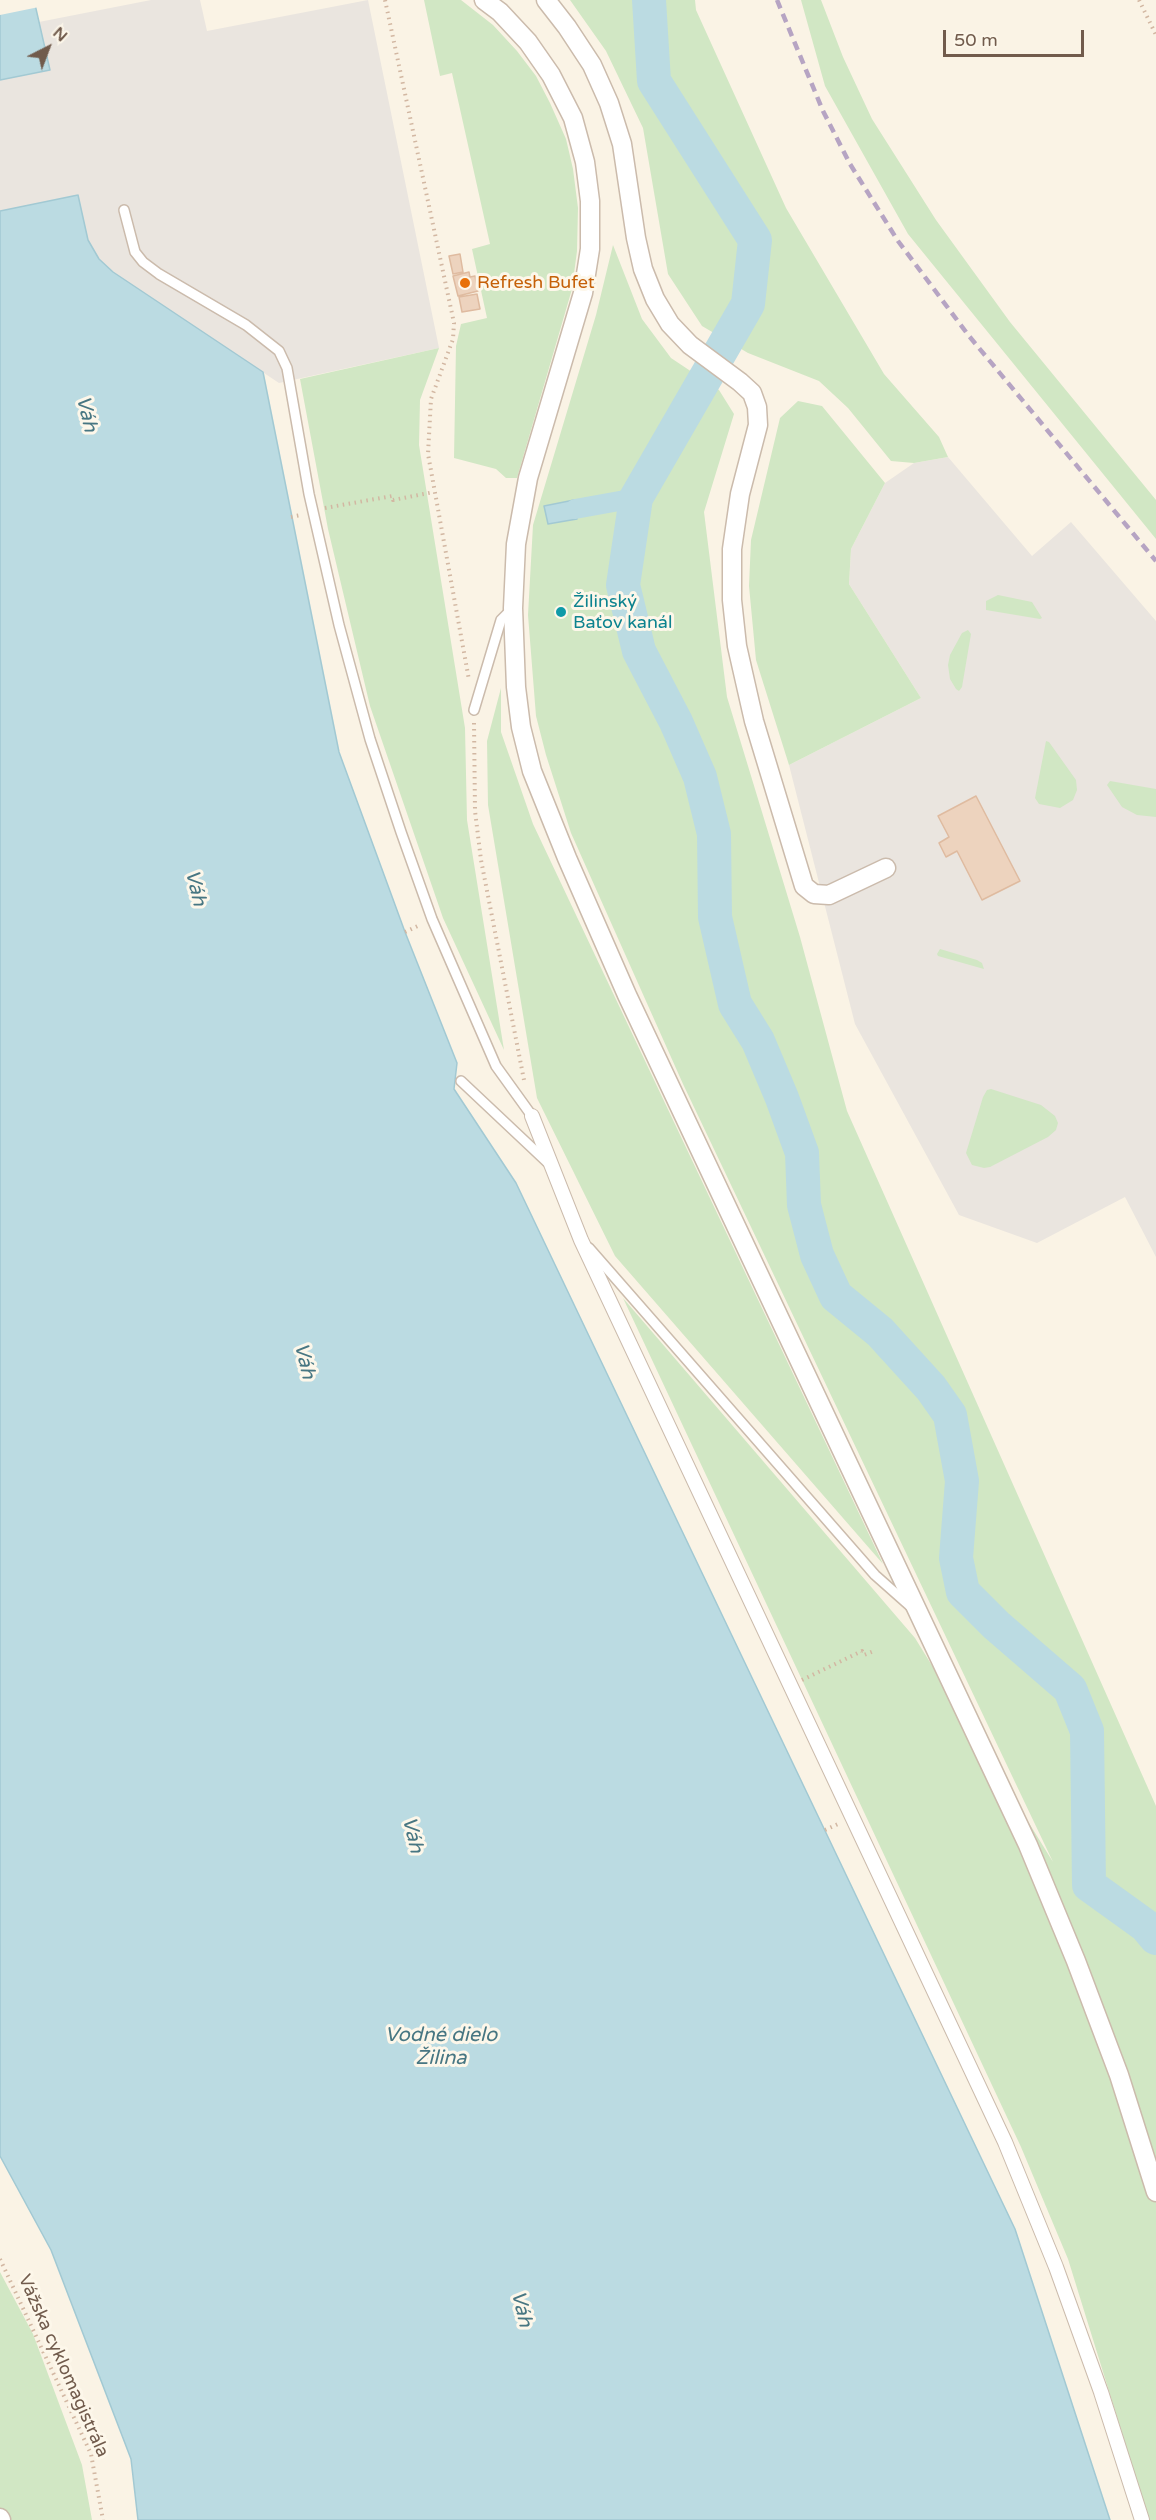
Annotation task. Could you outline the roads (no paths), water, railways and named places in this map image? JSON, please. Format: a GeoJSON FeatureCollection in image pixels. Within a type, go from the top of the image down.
{"type":"FeatureCollection","features":[{"type":"Feature","properties":{"kind":"street"},"geometry":{"type":"LineString","coordinates":[[484,0],[500,12],[528,42],[551,75],[573,118],[585,162],[590,201],[590,249],[583,293],[528,478],[516,544],[513,608],[516,687],[521,727],[532,771],[548,814],[627,995],[1028,1845],[1072,1950],[1119,2075],[1156,2192]]}},
{"type":"Feature","properties":{"kind":"street"},"geometry":{"type":"LineString","coordinates":[[546,0],[592,65],[609,103],[622,144],[636,238],[643,268],[655,298],[670,324],[690,345],[740,382],[752,393],[755,400],[758,425],[740,494],[732,549],[732,600],[737,646],[764,754],[804,886],[814,894],[829,895],[886,868]]}},
{"type":"Feature","properties":{"kind":"street"},"geometry":{"type":"LineString","coordinates":[[532,1116],[549,1164],[581,1240],[1005,2142],[1056,2267],[1101,2392],[1142,2520]]}},
{"type":"Feature","properties":{"kind":"lane"},"geometry":{"type":"LineString","coordinates":[[124,210],[135,252],[143,262],[159,274],[246,325],[279,351],[287,368],[314,512],[339,625],[370,739],[432,920],[496,1066],[532,1116]]}},
{"type":"Feature","properties":{"kind":"lane"},"geometry":{"type":"LineString","coordinates":[[474,710],[501,620],[513,608]]}},
{"type":"Feature","properties":{"kind":"lane"},"geometry":{"type":"LineString","coordinates":[[461,1081],[549,1164]]}},
{"type":"Feature","properties":{"kind":"lane"},"geometry":{"type":"LineString","coordinates":[[581,1240],[875,1575],[920,1616]]}},
{"type":"Feature","properties":{"kind":"water"},"geometry":{"type":"Polygon","coordinates":[[[0,0],[34,0],[50,70],[0,80],[0,0]]]}},
{"type":"Feature","properties":{"kind":"water","name":"Vodné dielo Žilina"},"geometry":{"type":"Polygon","coordinates":[[[78,195],[88,240],[99,259],[113,272],[263,372],[339,752],[405,932],[457,1063],[454,1089],[516,1183],[1015,2229],[1110,2520],[138,2520],[131,2459],[51,2250],[0,2156],[0,211],[78,195]]]}},
{"type":"Feature","properties":{"kind":"water"},"geometry":{"type":"Polygon","coordinates":[[[574,500],[577,519],[548,524],[544,506],[574,500]]]}},
{"type":"Feature","properties":{"kind":"waterway"},"geometry":{"type":"LineString","coordinates":[[649,0],[654,81],[755,240],[748,304],[636,498],[623,585],[639,651],[676,722],[700,777],[714,834],[715,917],[735,1004],[758,1041],[802,1153],[804,1205],[817,1255],[836,1296],[880,1332],[931,1388],[950,1415],[962,1481],[956,1558],[963,1592],[996,1625],[1070,1689],[1087,1731],[1089,1885],[1146,1926],[1156,1938]]}},
{"type":"Feature","properties":{"kind":"waterway"},"geometry":{"type":"LineString","coordinates":[[575,509],[636,498]]}},
{"type":"Feature","properties":{"kind":"railway"},"geometry":{"type":"LineString","coordinates":[[777,0],[823,111],[850,164],[898,241],[969,336],[1156,561]]}},
{"type":"Feature","properties":{"kind":"place","name":"Refresh Bufet"},"geometry":{"type":"Point","coordinates":[465,283]}},
{"type":"Feature","properties":{"kind":"place","name":"Žilinský Baťov kanál"},"geometry":{"type":"Point","coordinates":[561,612]}},
{"type":"Feature","properties":{"kind":"water label","name":"Váh"},"geometry":{"type":"Point","coordinates":[86,414]}},
{"type":"Feature","properties":{"kind":"water label","name":"Váh"},"geometry":{"type":"Point","coordinates":[195,888]}},
{"type":"Feature","properties":{"kind":"water label","name":"Váh"},"geometry":{"type":"Point","coordinates":[304,1361]}},
{"type":"Feature","properties":{"kind":"water label","name":"Váh"},"geometry":{"type":"Point","coordinates":[412,1835]}},
{"type":"Feature","properties":{"kind":"water label","name":"Váh"},"geometry":{"type":"Point","coordinates":[521,2309]}}]}
